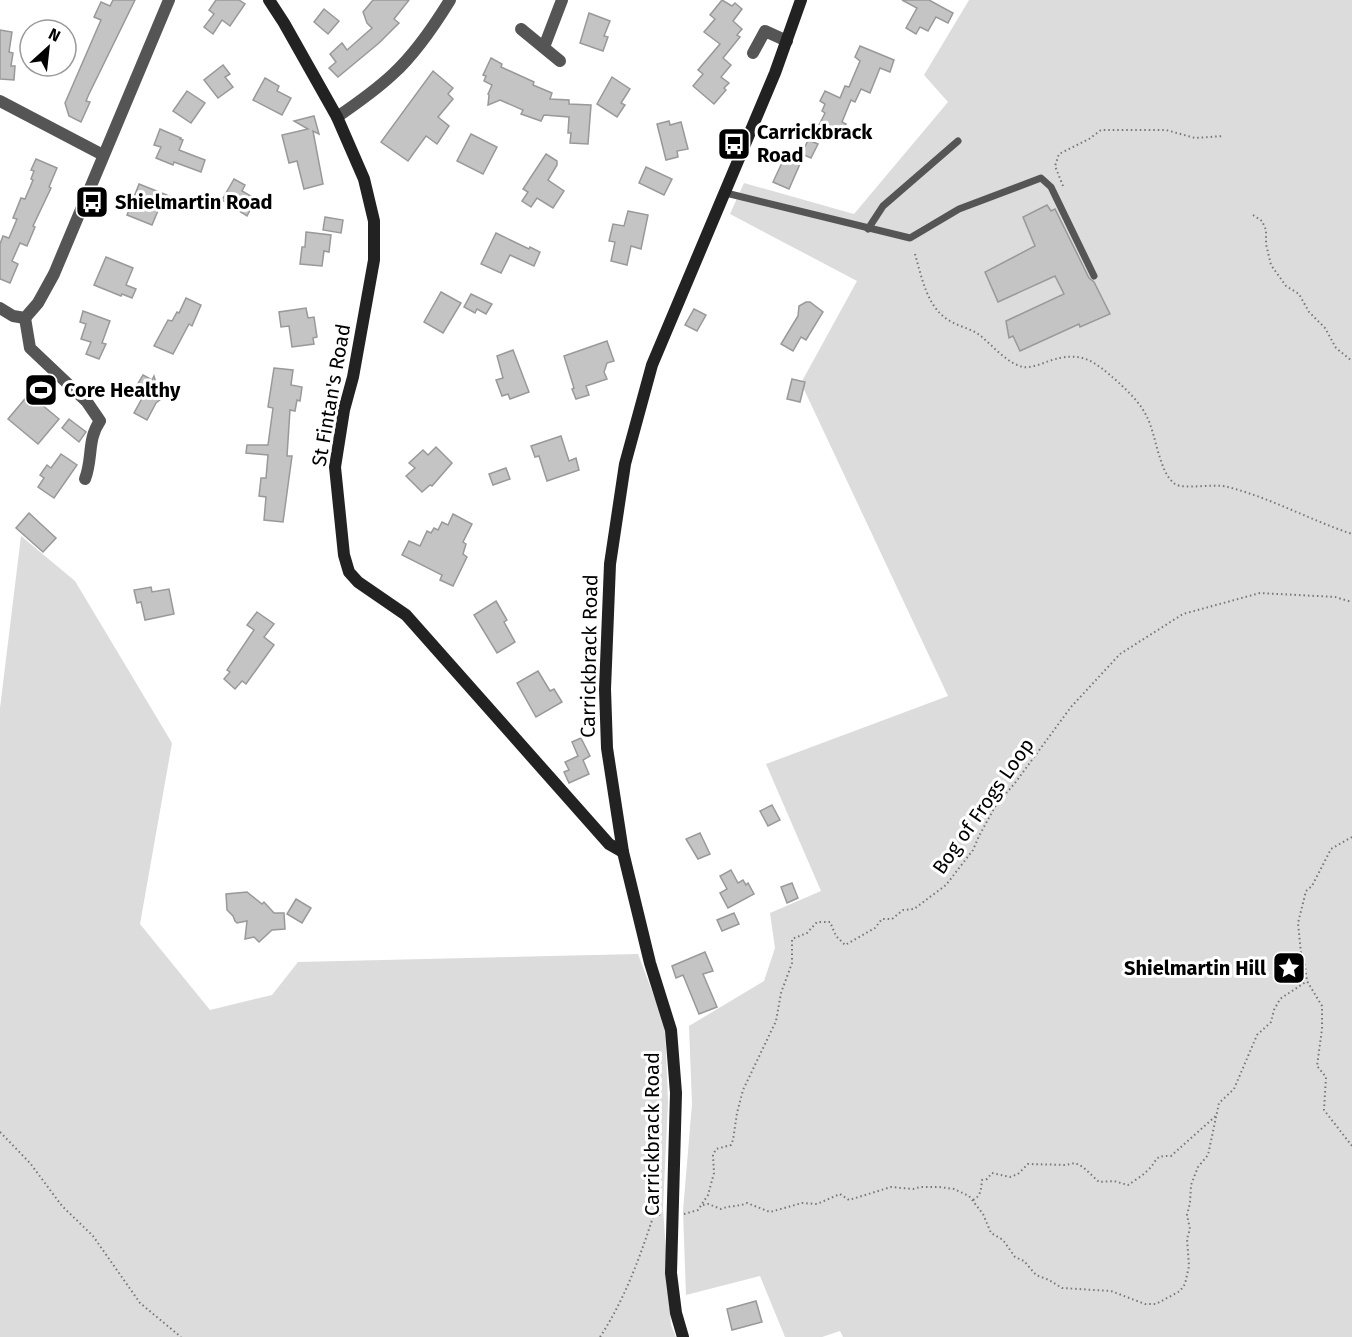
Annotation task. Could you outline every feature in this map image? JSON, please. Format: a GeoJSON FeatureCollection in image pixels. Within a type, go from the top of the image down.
{"type":"FeatureCollection","features":[{"type":"Feature","properties":{"kind":"main road","name":"St Fintan's Road"},"geometry":{"type":"LineString","coordinates":[[269,0],[337,117],[364,179],[374,221],[374,260],[335,467],[344,555],[349,572],[358,582],[406,615],[609,844],[623,852]]}},
{"type":"Feature","properties":{"kind":"main road","name":"Carrickbrack Road"},"geometry":{"type":"LineString","coordinates":[[683,1337],[676,1313],[671,1273],[676,1093],[673,1051],[670,1030],[650,963],[623,852],[607,748],[604,689],[610,564],[625,464],[652,364],[726,193],[775,73],[801,0]]}},
{"type":"Feature","properties":{"kind":"street"},"geometry":{"type":"LineString","coordinates":[[25,318],[38,303],[54,274],[169,0]]}},
{"type":"Feature","properties":{"kind":"street"},"geometry":{"type":"LineString","coordinates":[[337,117],[366,97],[394,73],[432,29],[450,0]]}},
{"type":"Feature","properties":{"kind":"street"},"geometry":{"type":"LineString","coordinates":[[544,48],[562,0]]}},
{"type":"Feature","properties":{"kind":"street"},"geometry":{"type":"LineString","coordinates":[[521,29],[560,61]]}},
{"type":"Feature","properties":{"kind":"street"},"geometry":{"type":"LineString","coordinates":[[753,53],[765,31],[787,41]]}},
{"type":"Feature","properties":{"kind":"street"},"geometry":{"type":"LineString","coordinates":[[0,101],[103,154]]}},
{"type":"Feature","properties":{"kind":"street"},"geometry":{"type":"LineString","coordinates":[[0,308],[13,316],[25,318]]}},
{"type":"Feature","properties":{"kind":"street"},"geometry":{"type":"LineString","coordinates":[[25,318],[30,348],[87,402],[100,421],[93,430],[90,441],[89,468],[85,479]]}},
{"type":"Feature","properties":{"kind":"lane"},"geometry":{"type":"LineString","coordinates":[[868,229],[883,206],[957,141]]}},
{"type":"Feature","properties":{"kind":"lane"},"geometry":{"type":"LineString","coordinates":[[726,193],[910,238],[959,208],[1041,178],[1051,186],[1094,276]]}},
{"type":"Feature","properties":{"kind":"path"},"geometry":{"type":"LineString","coordinates":[[1065,193],[1055,166],[1059,154],[1089,139],[1101,130],[1166,130],[1195,138],[1224,136]]}},
{"type":"Feature","properties":{"kind":"path"},"geometry":{"type":"LineString","coordinates":[[1253,215],[1262,221],[1266,230],[1266,244],[1271,265],[1287,286],[1299,294],[1309,312],[1325,328],[1336,348],[1352,361]]}},
{"type":"Feature","properties":{"kind":"path"},"geometry":{"type":"LineString","coordinates":[[915,254],[935,309],[950,321],[974,332],[1012,362],[1022,366],[1031,366],[1068,356],[1080,357],[1092,362],[1119,383],[1134,398],[1147,417],[1167,476],[1177,485],[1183,487],[1208,484],[1225,486],[1352,534]]}},
{"type":"Feature","properties":{"kind":"path","name":"Bog of Frogs Loop"},"geometry":{"type":"LineString","coordinates":[[702,1205],[712,1183],[713,1155],[716,1149],[730,1144],[733,1140],[743,1090],[776,1021],[781,993],[792,963],[792,939],[807,933],[817,922],[830,922],[836,936],[845,945],[875,928],[882,919],[892,919],[903,910],[914,909],[946,885],[973,850],[978,836],[996,805],[1071,707],[1120,654],[1183,614],[1260,593],[1335,597],[1352,602]]}},
{"type":"Feature","properties":{"kind":"path"},"geometry":{"type":"LineString","coordinates":[[1352,837],[1331,849],[1306,891],[1298,923],[1307,981],[1322,1006],[1322,1029],[1317,1066],[1326,1077],[1324,1110],[1352,1146]]}},
{"type":"Feature","properties":{"kind":"path"},"geometry":{"type":"LineString","coordinates":[[681,1214],[698,1210],[702,1205],[708,1204],[722,1209],[730,1205],[747,1203],[770,1212],[802,1203],[822,1202],[840,1194],[849,1200],[894,1187],[898,1189],[946,1188],[963,1192],[973,1200],[983,1214],[991,1233],[1003,1240],[1015,1257],[1024,1261],[1036,1275],[1062,1288],[1111,1291],[1145,1304],[1156,1304],[1180,1291],[1185,1284],[1189,1266],[1187,1239],[1190,1229],[1187,1215],[1190,1190],[1198,1167],[1208,1155],[1219,1103],[1234,1089],[1257,1035],[1271,1022],[1276,1005],[1283,996],[1295,991],[1307,981]]}},
{"type":"Feature","properties":{"kind":"path"},"geometry":{"type":"LineString","coordinates":[[973,1200],[978,1198],[981,1192],[982,1180],[987,1179],[992,1173],[1011,1177],[1018,1174],[1028,1164],[1066,1165],[1075,1163],[1083,1167],[1099,1182],[1114,1181],[1128,1185],[1149,1170],[1155,1159],[1161,1155],[1171,1156],[1217,1115]]}},
{"type":"Feature","properties":{"kind":"path"},"geometry":{"type":"LineString","coordinates":[[0,1132],[30,1163],[62,1206],[93,1236],[140,1303],[181,1337]]}},
{"type":"Feature","properties":{"kind":"path"},"geometry":{"type":"LineString","coordinates":[[600,1337],[630,1283],[654,1214],[666,1215]]}},
{"type":"Feature","properties":{"kind":"shaded area"},"geometry":{"type":"Polygon","coordinates":[[[969,0],[1352,0],[1352,1337],[843,1337],[840,1331],[822,1337],[785,1337],[760,1276],[686,1295],[683,1211],[692,1104],[689,1026],[764,981],[775,948],[770,913],[821,891],[766,764],[948,696],[801,383],[857,281],[730,214],[744,183],[854,214],[948,102],[924,75],[969,0]]]}},
{"type":"Feature","properties":{"kind":"shaded area"},"geometry":{"type":"Polygon","coordinates":[[[21,536],[75,581],[172,743],[140,924],[210,1010],[272,995],[298,962],[638,954],[665,1025],[668,1102],[663,1208],[671,1325],[676,1337],[0,1337],[0,708],[21,536]]]}},
{"type":"Feature","properties":{"kind":"building"},"geometry":{"type":"Polygon","coordinates":[[[113,0],[135,0],[89,94],[86,101],[90,102],[81,122],[69,116],[65,103],[76,78],[78,78],[78,73],[101,20],[94,17],[101,2],[110,6],[113,0]]]}},
{"type":"Feature","properties":{"kind":"building"},"geometry":{"type":"Polygon","coordinates":[[[216,0],[239,0],[245,4],[230,26],[222,20],[213,34],[204,27],[214,14],[209,10],[216,0]]]}},
{"type":"Feature","properties":{"kind":"building"},"geometry":{"type":"Polygon","coordinates":[[[373,0],[409,0],[394,19],[399,23],[338,77],[329,68],[336,62],[330,54],[342,43],[347,50],[372,28],[367,23],[363,12],[373,0]]]}},
{"type":"Feature","properties":{"kind":"building"},"geometry":{"type":"Polygon","coordinates":[[[722,0],[732,6],[735,3],[742,9],[733,21],[742,29],[737,35],[740,37],[723,58],[731,65],[721,77],[729,83],[714,104],[693,86],[703,74],[698,70],[720,44],[704,32],[715,19],[710,15],[722,0]]]}},
{"type":"Feature","properties":{"kind":"building"},"geometry":{"type":"Polygon","coordinates":[[[902,0],[929,0],[953,13],[948,23],[936,17],[928,31],[920,27],[916,34],[906,28],[917,8],[902,0]]]}},
{"type":"Feature","properties":{"kind":"building"},"geometry":{"type":"Polygon","coordinates":[[[324,9],[339,21],[328,34],[314,22],[324,9]]]}},
{"type":"Feature","properties":{"kind":"building"},"geometry":{"type":"Polygon","coordinates":[[[589,13],[610,21],[604,36],[608,37],[603,51],[580,43],[589,13]]]}},
{"type":"Feature","properties":{"kind":"building"},"geometry":{"type":"Polygon","coordinates":[[[0,30],[12,32],[9,52],[13,53],[11,66],[15,66],[14,80],[0,79],[0,30]]]}},
{"type":"Feature","properties":{"kind":"building"},"geometry":{"type":"Polygon","coordinates":[[[860,46],[894,60],[890,72],[880,68],[870,93],[861,89],[855,102],[851,100],[842,122],[846,124],[840,136],[818,127],[825,113],[822,111],[825,104],[820,101],[825,91],[840,98],[845,86],[849,87],[860,61],[855,57],[860,46]]]}},
{"type":"Feature","properties":{"kind":"building"},"geometry":{"type":"Polygon","coordinates":[[[491,58],[502,64],[501,67],[552,93],[550,99],[569,100],[569,104],[591,105],[588,144],[570,143],[569,117],[544,115],[541,121],[521,114],[523,110],[500,100],[488,105],[488,94],[492,85],[484,81],[486,76],[483,75],[491,58]]]}},
{"type":"Feature","properties":{"kind":"building"},"geometry":{"type":"Polygon","coordinates":[[[223,65],[230,74],[225,77],[233,87],[218,98],[204,80],[223,65]]]}},
{"type":"Feature","properties":{"kind":"building"},"geometry":{"type":"Polygon","coordinates":[[[433,71],[453,88],[448,94],[453,99],[438,117],[449,126],[437,144],[426,136],[408,161],[381,142],[433,71]]]}},
{"type":"Feature","properties":{"kind":"building"},"geometry":{"type":"Polygon","coordinates":[[[612,77],[630,89],[621,103],[625,105],[617,117],[597,104],[612,77]]]}},
{"type":"Feature","properties":{"kind":"building"},"geometry":{"type":"Polygon","coordinates":[[[265,78],[279,86],[277,91],[291,98],[282,115],[253,100],[265,78]]]}},
{"type":"Feature","properties":{"kind":"building"},"geometry":{"type":"Polygon","coordinates":[[[187,91],[205,103],[191,123],[173,111],[187,91]]]}},
{"type":"Feature","properties":{"kind":"building"},"geometry":{"type":"Polygon","coordinates":[[[314,116],[319,134],[313,131],[323,184],[304,189],[297,161],[289,163],[282,135],[308,129],[294,121],[314,116]]]}},
{"type":"Feature","properties":{"kind":"building"},"geometry":{"type":"Polygon","coordinates":[[[669,121],[670,125],[681,122],[688,149],[677,151],[678,157],[666,160],[657,124],[669,121]]]}},
{"type":"Feature","properties":{"kind":"building"},"geometry":{"type":"Polygon","coordinates":[[[160,129],[183,140],[179,150],[205,160],[201,172],[156,158],[161,147],[154,145],[160,129]]]}},
{"type":"Feature","properties":{"kind":"building"},"geometry":{"type":"Polygon","coordinates":[[[471,134],[497,147],[483,174],[457,161],[471,134]]]}},
{"type":"Feature","properties":{"kind":"building"},"geometry":{"type":"Polygon","coordinates":[[[808,140],[818,144],[811,158],[802,154],[808,140]]]}},
{"type":"Feature","properties":{"kind":"building"},"geometry":{"type":"Polygon","coordinates":[[[788,150],[803,157],[789,189],[773,182],[788,150]]]}},
{"type":"Feature","properties":{"kind":"building"},"geometry":{"type":"Polygon","coordinates":[[[546,154],[557,161],[548,180],[564,191],[553,208],[537,198],[531,207],[522,201],[528,192],[523,189],[546,154]]]}},
{"type":"Feature","properties":{"kind":"building"},"geometry":{"type":"Polygon","coordinates":[[[36,159],[57,168],[27,246],[20,243],[12,261],[18,264],[10,283],[0,279],[0,244],[3,236],[9,238],[17,219],[13,218],[21,198],[25,199],[33,180],[31,179],[34,171],[31,170],[36,159]]]}},
{"type":"Feature","properties":{"kind":"building"},"geometry":{"type":"Polygon","coordinates":[[[646,167],[672,179],[664,195],[639,183],[646,167]]]}},
{"type":"Feature","properties":{"kind":"building"},"geometry":{"type":"Polygon","coordinates":[[[234,179],[245,185],[242,191],[256,199],[247,216],[222,200],[234,179]]]}},
{"type":"Feature","properties":{"kind":"building"},"geometry":{"type":"Polygon","coordinates":[[[139,184],[174,198],[169,209],[160,206],[152,225],[127,215],[139,184]]]}},
{"type":"Feature","properties":{"kind":"building"},"geometry":{"type":"Polygon","coordinates":[[[1047,205],[1051,211],[1055,209],[1089,278],[1094,282],[1110,314],[1080,327],[1079,324],[1020,351],[1013,336],[1009,338],[1006,321],[1064,294],[1055,276],[998,302],[985,272],[1035,246],[1023,217],[1047,205]]]}},
{"type":"Feature","properties":{"kind":"building"},"geometry":{"type":"Polygon","coordinates":[[[628,211],[648,215],[641,249],[631,246],[627,265],[611,261],[615,242],[609,241],[613,224],[624,226],[628,211]]]}},
{"type":"Feature","properties":{"kind":"building"},"geometry":{"type":"Polygon","coordinates":[[[325,217],[343,220],[341,233],[323,230],[325,217]]]}},
{"type":"Feature","properties":{"kind":"building"},"geometry":{"type":"Polygon","coordinates":[[[306,232],[331,235],[329,252],[324,251],[322,266],[300,264],[306,232]]]}},
{"type":"Feature","properties":{"kind":"building"},"geometry":{"type":"Polygon","coordinates":[[[496,233],[540,252],[534,266],[510,255],[501,273],[481,264],[496,233]]]}},
{"type":"Feature","properties":{"kind":"building"},"geometry":{"type":"Polygon","coordinates":[[[106,257],[133,268],[126,285],[136,289],[132,298],[94,285],[106,257]]]}},
{"type":"Feature","properties":{"kind":"building"},"geometry":{"type":"Polygon","coordinates":[[[441,292],[461,303],[443,333],[424,322],[441,292]]]}},
{"type":"Feature","properties":{"kind":"building"},"geometry":{"type":"Polygon","coordinates":[[[471,294],[492,304],[486,314],[477,309],[475,313],[464,307],[471,294]]]}},
{"type":"Feature","properties":{"kind":"building"},"geometry":{"type":"Polygon","coordinates":[[[186,298],[201,305],[192,326],[189,324],[173,354],[154,346],[168,320],[172,321],[177,312],[179,313],[186,298]]]}},
{"type":"Feature","properties":{"kind":"building"},"geometry":{"type":"Polygon","coordinates":[[[810,302],[823,312],[806,340],[801,337],[793,351],[781,344],[798,316],[799,306],[810,302]]]}},
{"type":"Feature","properties":{"kind":"building"},"geometry":{"type":"Polygon","coordinates":[[[306,308],[308,318],[314,317],[317,337],[313,338],[314,344],[292,347],[289,326],[281,327],[279,312],[306,308]]]}},
{"type":"Feature","properties":{"kind":"building"},"geometry":{"type":"Polygon","coordinates":[[[694,309],[706,315],[697,331],[685,325],[694,309]]]}},
{"type":"Feature","properties":{"kind":"building"},"geometry":{"type":"Polygon","coordinates":[[[83,311],[110,321],[102,343],[106,344],[99,359],[86,354],[91,342],[81,339],[86,324],[80,322],[83,311]]]}},
{"type":"Feature","properties":{"kind":"building"},"geometry":{"type":"Polygon","coordinates":[[[607,341],[614,361],[607,363],[604,372],[607,379],[586,386],[589,395],[576,399],[564,356],[607,341]]]}},
{"type":"Feature","properties":{"kind":"building"},"geometry":{"type":"Polygon","coordinates":[[[513,350],[529,392],[510,399],[508,394],[502,396],[496,380],[503,378],[497,356],[513,350]]]}},
{"type":"Feature","properties":{"kind":"building"},"geometry":{"type":"Polygon","coordinates":[[[274,368],[293,370],[291,385],[302,387],[300,401],[297,400],[295,411],[290,410],[287,456],[292,456],[283,522],[264,520],[266,497],[259,496],[261,478],[266,478],[268,455],[246,453],[247,445],[268,445],[273,408],[268,407],[274,368]]]}},
{"type":"Feature","properties":{"kind":"building"},"geometry":{"type":"Polygon","coordinates":[[[143,375],[152,380],[154,376],[161,399],[156,403],[147,420],[134,413],[146,391],[137,385],[143,375]]]}},
{"type":"Feature","properties":{"kind":"building"},"geometry":{"type":"Polygon","coordinates":[[[792,379],[805,382],[800,402],[787,399],[792,379]]]}},
{"type":"Feature","properties":{"kind":"building"},"geometry":{"type":"Polygon","coordinates":[[[29,394],[59,419],[38,444],[8,419],[29,394]]]}},
{"type":"Feature","properties":{"kind":"building"},"geometry":{"type":"Polygon","coordinates":[[[69,419],[86,432],[79,442],[62,428],[69,419]]]}},
{"type":"Feature","properties":{"kind":"building"},"geometry":{"type":"Polygon","coordinates":[[[561,436],[569,461],[576,458],[579,470],[547,481],[539,456],[535,457],[531,446],[561,436]]]}},
{"type":"Feature","properties":{"kind":"building"},"geometry":{"type":"Polygon","coordinates":[[[436,447],[452,463],[432,486],[430,485],[422,492],[406,476],[415,468],[409,463],[423,450],[428,455],[436,447]]]}},
{"type":"Feature","properties":{"kind":"building"},"geometry":{"type":"Polygon","coordinates":[[[61,454],[77,465],[54,498],[38,487],[44,478],[40,475],[47,465],[51,468],[61,454]]]}},
{"type":"Feature","properties":{"kind":"building"},"geometry":{"type":"Polygon","coordinates":[[[506,468],[510,479],[493,485],[489,474],[506,468]]]}},
{"type":"Feature","properties":{"kind":"building"},"geometry":{"type":"Polygon","coordinates":[[[29,513],[56,538],[43,552],[16,528],[29,513]]]}},
{"type":"Feature","properties":{"kind":"building"},"geometry":{"type":"Polygon","coordinates":[[[453,514],[472,524],[463,542],[466,544],[463,554],[467,557],[453,586],[440,580],[442,575],[402,555],[409,541],[420,546],[427,531],[431,533],[434,528],[438,530],[442,522],[448,525],[453,514]]]}},
{"type":"Feature","properties":{"kind":"building"},"geometry":{"type":"Polygon","coordinates":[[[151,587],[152,592],[169,589],[174,614],[145,620],[141,602],[137,603],[134,590],[151,587]]]}},
{"type":"Feature","properties":{"kind":"building"},"geometry":{"type":"Polygon","coordinates":[[[496,601],[507,620],[504,622],[515,642],[497,653],[474,615],[496,601]]]}},
{"type":"Feature","properties":{"kind":"building"},"geometry":{"type":"Polygon","coordinates":[[[257,612],[274,624],[264,637],[274,645],[246,684],[242,681],[235,689],[224,679],[230,672],[227,670],[254,630],[247,625],[257,612]]]}},
{"type":"Feature","properties":{"kind":"building"},"geometry":{"type":"Polygon","coordinates":[[[538,671],[550,691],[554,689],[562,702],[536,717],[517,683],[538,671]]]}},
{"type":"Feature","properties":{"kind":"building"},"geometry":{"type":"Polygon","coordinates":[[[581,738],[590,756],[583,760],[589,774],[569,783],[564,772],[569,770],[565,762],[578,756],[572,742],[581,738]]]}},
{"type":"Feature","properties":{"kind":"building"},"geometry":{"type":"Polygon","coordinates":[[[772,805],[780,820],[768,826],[760,811],[772,805]]]}},
{"type":"Feature","properties":{"kind":"building"},"geometry":{"type":"Polygon","coordinates":[[[700,833],[710,854],[698,859],[686,839],[700,833]]]}},
{"type":"Feature","properties":{"kind":"building"},"geometry":{"type":"Polygon","coordinates":[[[731,870],[738,883],[743,880],[746,885],[748,883],[754,894],[728,908],[720,893],[727,889],[720,876],[731,870]]]}},
{"type":"Feature","properties":{"kind":"building"},"geometry":{"type":"Polygon","coordinates":[[[792,883],[798,898],[787,903],[781,887],[792,883]]]}},
{"type":"Feature","properties":{"kind":"building"},"geometry":{"type":"Polygon","coordinates":[[[247,892],[262,904],[264,902],[274,913],[284,913],[285,929],[272,930],[259,942],[254,937],[245,939],[247,921],[237,923],[235,921],[227,910],[226,894],[247,892]]]}},
{"type":"Feature","properties":{"kind":"building"},"geometry":{"type":"Polygon","coordinates":[[[296,899],[311,908],[302,923],[287,914],[296,899]]]}},
{"type":"Feature","properties":{"kind":"building"},"geometry":{"type":"Polygon","coordinates":[[[734,913],[739,924],[722,931],[717,920],[734,913]]]}},
{"type":"Feature","properties":{"kind":"building"},"geometry":{"type":"Polygon","coordinates":[[[705,952],[713,971],[703,974],[717,1007],[699,1014],[683,975],[676,978],[672,966],[705,952]]]}},
{"type":"Feature","properties":{"kind":"building"},"geometry":{"type":"Polygon","coordinates":[[[756,1301],[762,1322],[732,1330],[727,1309],[756,1301]]]}},
{"type":"Feature","properties":{"kind":"place","name":"Carrickbrack Road"},"geometry":{"type":"Point","coordinates":[734,144]}},
{"type":"Feature","properties":{"kind":"place","name":"Shielmartin Road"},"geometry":{"type":"Point","coordinates":[92,202]}},
{"type":"Feature","properties":{"kind":"place","name":"Core Healthy"},"geometry":{"type":"Point","coordinates":[41,390]}},
{"type":"Feature","properties":{"kind":"place","name":"Shielmartin Hill"},"geometry":{"type":"Point","coordinates":[1289,968]}}]}
